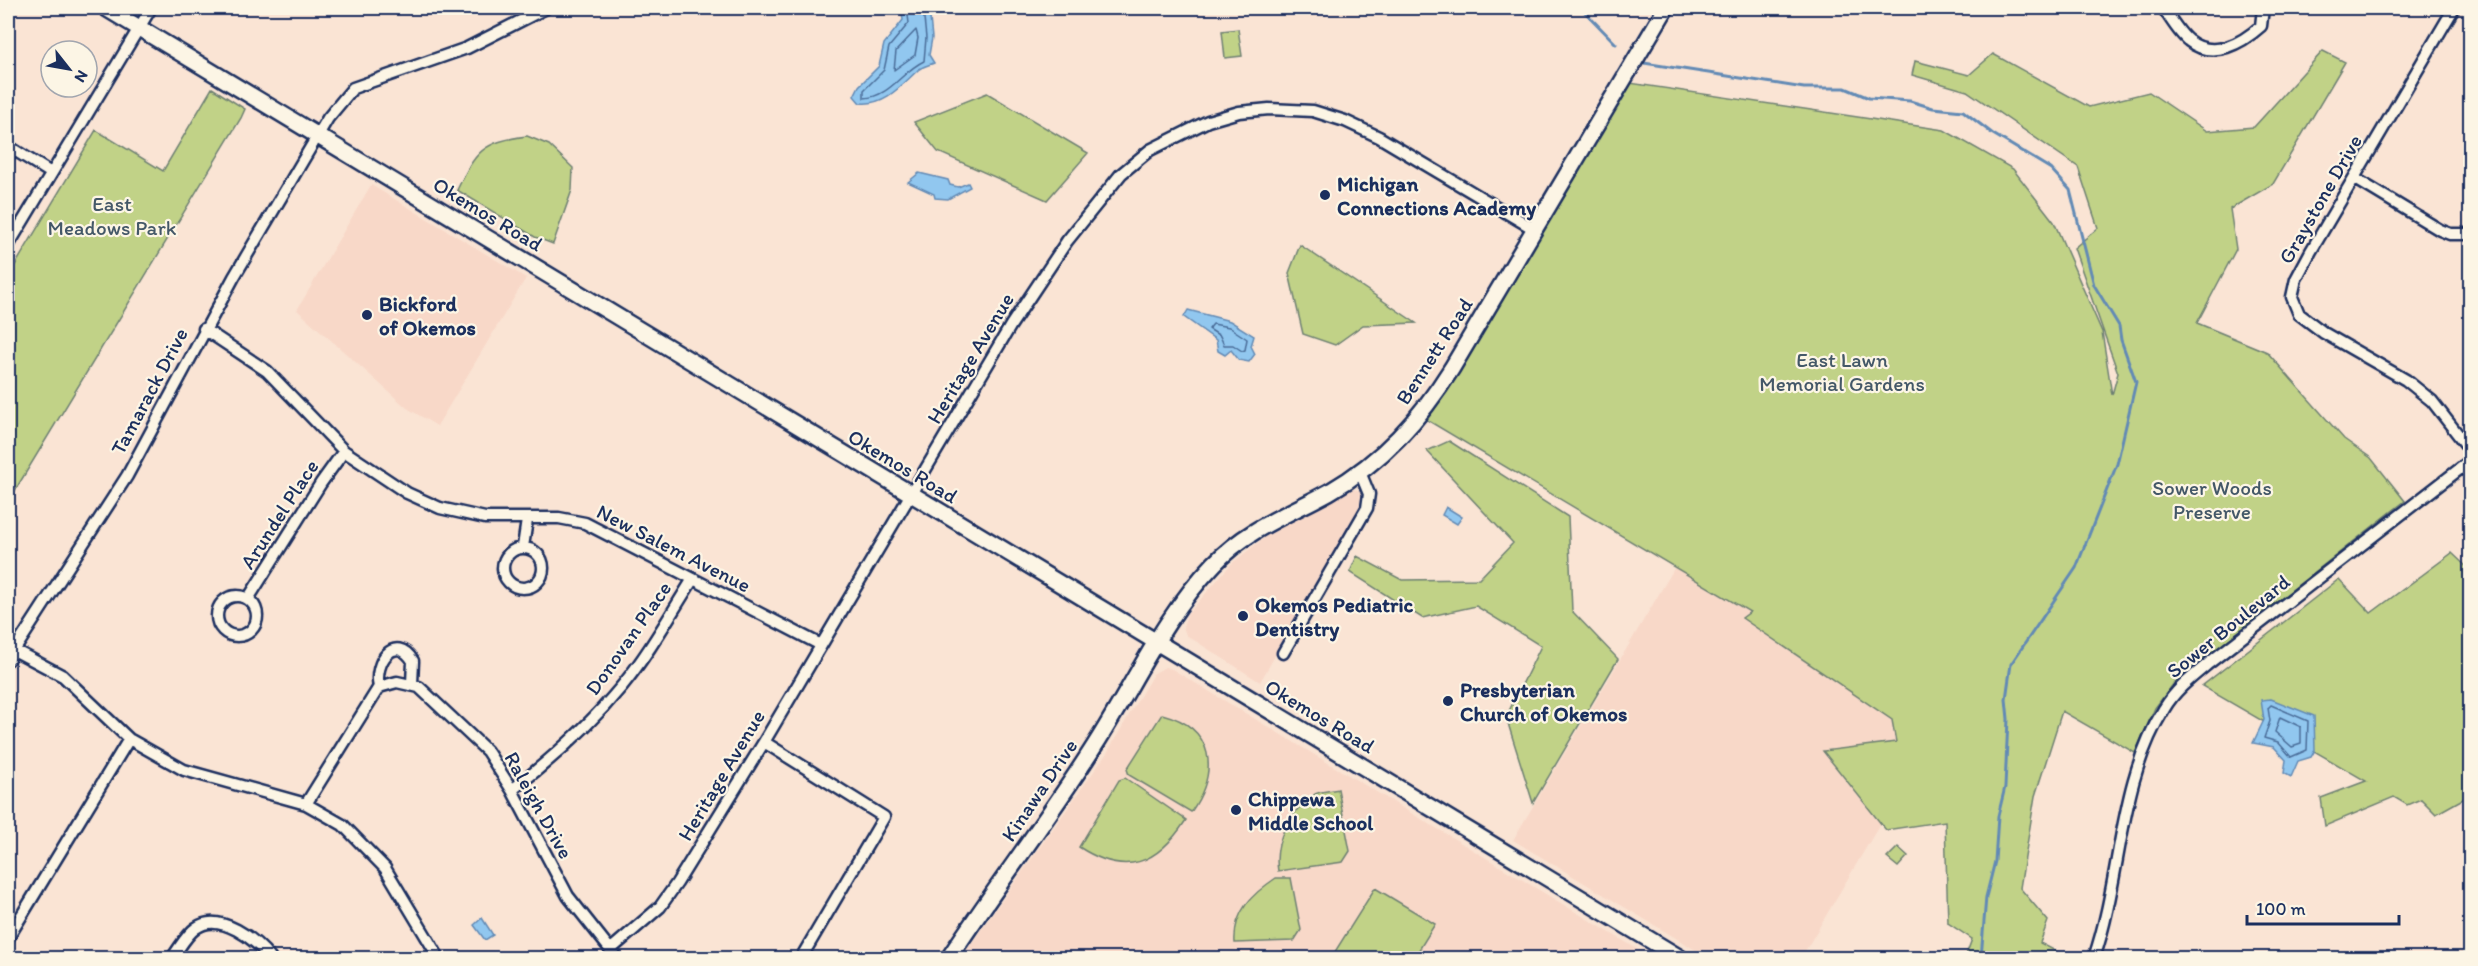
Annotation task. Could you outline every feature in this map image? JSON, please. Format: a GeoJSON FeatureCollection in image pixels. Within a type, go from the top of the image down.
{"type":"FeatureCollection","features":[{"type":"Feature","properties":{"kind":"main road","name":"Okemos Road"},"geometry":{"type":"LineString","coordinates":[[106,8],[1680,958]]}},
{"type":"Feature","properties":{"kind":"main road","name":"Bennett Road"},"geometry":{"type":"LineString","coordinates":[[1156,642],[1193,588],[1227,552],[1260,527],[1329,492],[1360,472],[1398,440],[1430,402],[1666,8]]}},
{"type":"Feature","properties":{"kind":"main road","name":"Kinawa Drive"},"geometry":{"type":"LineString","coordinates":[[949,958],[1071,783],[1156,642]]}},
{"type":"Feature","properties":{"kind":"street"},"geometry":{"type":"LineString","coordinates":[[8,246],[151,8]]}},
{"type":"Feature","properties":{"kind":"street","name":"Tamarack Drive"},"geometry":{"type":"LineString","coordinates":[[8,660],[126,476],[204,329],[328,118],[353,88],[467,48],[546,8]]}},
{"type":"Feature","properties":{"kind":"street"},"geometry":{"type":"LineString","coordinates":[[2163,8],[2189,42],[2215,50],[2242,43],[2261,26],[2263,8]]}},
{"type":"Feature","properties":{"kind":"street","name":"Graystone Drive"},"geometry":{"type":"LineString","coordinates":[[2454,8],[2296,279],[2292,297],[2299,314],[2324,333],[2406,380],[2432,401],[2470,450]]}},
{"type":"Feature","properties":{"kind":"street","name":"Heritage Avenue"},"geometry":{"type":"LineString","coordinates":[[614,954],[660,908],[764,742],[1011,325],[1067,241],[1121,174],[1150,150],[1208,121],[1239,112],[1269,109],[1313,111],[1346,121],[1379,137],[1534,230]]}},
{"type":"Feature","properties":{"kind":"street"},"geometry":{"type":"LineString","coordinates":[[8,146],[51,173]]}},
{"type":"Feature","properties":{"kind":"street"},"geometry":{"type":"LineString","coordinates":[[2354,178],[2440,230],[2450,234],[2470,234]]}},
{"type":"Feature","properties":{"kind":"street","name":"New Salem Avenue"},"geometry":{"type":"LineString","coordinates":[[204,329],[267,371],[344,451],[391,484],[440,508],[485,518],[527,520],[560,518],[585,523],[821,645]]}},
{"type":"Feature","properties":{"kind":"street","name":"Arundel Place"},"geometry":{"type":"LineString","coordinates":[[248,599],[273,556],[344,451]]}},
{"type":"Feature","properties":{"kind":"street","name":"Sower Boulevard"},"geometry":{"type":"LineString","coordinates":[[2094,958],[2114,888],[2139,757],[2164,707],[2181,686],[2208,663],[2470,461]]}},
{"type":"Feature","properties":{"kind":"street"},"geometry":{"type":"LineString","coordinates":[[1283,653],[1367,508],[1369,494],[1360,472]]}},
{"type":"Feature","properties":{"kind":"street"},"geometry":{"type":"LineString","coordinates":[[523,548],[527,520]]}},
{"type":"Feature","properties":{"kind":"street","name":"Donovan Place"},"geometry":{"type":"LineString","coordinates":[[512,790],[552,759],[588,725],[622,685],[693,579]]}},
{"type":"Feature","properties":{"kind":"street"},"geometry":{"type":"LineString","coordinates":[[14,650],[63,676],[129,739],[198,775],[306,804],[343,825],[373,853],[394,883],[439,958]]}},
{"type":"Feature","properties":{"kind":"street"},"geometry":{"type":"LineString","coordinates":[[306,804],[379,687],[378,670],[381,658],[390,651],[399,650],[406,653],[413,661],[412,684]]}},
{"type":"Feature","properties":{"kind":"street","name":"Raleigh Drive"},"geometry":{"type":"LineString","coordinates":[[379,687],[397,682],[412,684],[424,690],[480,744],[512,790],[568,896],[614,954]]}},
{"type":"Feature","properties":{"kind":"street"},"geometry":{"type":"LineString","coordinates":[[8,938],[129,739]]}},
{"type":"Feature","properties":{"kind":"street"},"geometry":{"type":"LineString","coordinates":[[764,742],[884,817],[801,958]]}},
{"type":"Feature","properties":{"kind":"street"},"geometry":{"type":"LineString","coordinates":[[172,958],[196,928],[209,923],[221,925],[252,941],[270,958]]}},
{"type":"Feature","properties":{"kind":"shaded area"},"geometry":{"type":"Polygon","coordinates":[[[371,185],[526,278],[437,426],[407,408],[297,310],[371,185]]]}},
{"type":"Feature","properties":{"kind":"shaded area"},"geometry":{"type":"Polygon","coordinates":[[[1350,489],[1359,490],[1363,496],[1359,510],[1260,682],[1186,635],[1183,627],[1187,615],[1232,563],[1268,535],[1350,489]]]}},
{"type":"Feature","properties":{"kind":"shaded area"},"geometry":{"type":"Polygon","coordinates":[[[1675,567],[1939,724],[1801,958],[1709,958],[1513,840],[1675,567]]]}},
{"type":"Feature","properties":{"kind":"shaded area","name":"Chippewa Middle School"},"geometry":{"type":"Polygon","coordinates":[[[1165,667],[1172,669],[1652,958],[961,958],[1107,753],[1153,674],[1165,667]]]}},
{"type":"Feature","properties":{"kind":"green space"},"geometry":{"type":"Polygon","coordinates":[[[1238,29],[1242,56],[1225,58],[1222,31],[1238,29]]]}},
{"type":"Feature","properties":{"kind":"green space","name":"East Lawn Memorial Gardens"},"geometry":{"type":"Polygon","coordinates":[[[2323,51],[2345,62],[2273,184],[2230,209],[2236,249],[2197,323],[2267,352],[2344,439],[2371,458],[2405,501],[2174,683],[2155,708],[2135,753],[2062,711],[2035,796],[2020,888],[2048,921],[2040,943],[2069,958],[1965,958],[1972,939],[1948,923],[1945,821],[1886,830],[1823,751],[1896,742],[1892,720],[1742,618],[1750,612],[1427,420],[1630,83],[1944,130],[2013,169],[2054,222],[2102,332],[2112,395],[2118,373],[2074,248],[2098,228],[2078,167],[1967,91],[1912,75],[1915,61],[1969,75],[1993,54],[2089,107],[2149,92],[2207,131],[2254,127],[2323,51]]]}},
{"type":"Feature","properties":{"kind":"green space","name":"East Meadows Park"},"geometry":{"type":"Polygon","coordinates":[[[212,88],[245,109],[241,118],[8,502],[8,277],[96,130],[163,171],[212,88]]]}},
{"type":"Feature","properties":{"kind":"green space"},"geometry":{"type":"Polygon","coordinates":[[[987,93],[1088,153],[1047,200],[938,152],[914,122],[987,93]]]}},
{"type":"Feature","properties":{"kind":"green space"},"geometry":{"type":"Polygon","coordinates":[[[527,136],[549,145],[573,168],[572,190],[553,244],[535,237],[457,190],[470,166],[482,151],[500,141],[527,136]]]}},
{"type":"Feature","properties":{"kind":"green space"},"geometry":{"type":"Polygon","coordinates":[[[1300,245],[1416,323],[1363,325],[1335,345],[1303,334],[1289,273],[1300,245]]]}},
{"type":"Feature","properties":{"kind":"green space"},"geometry":{"type":"Polygon","coordinates":[[[1449,441],[1568,517],[1572,611],[1618,659],[1533,803],[1506,717],[1541,646],[1476,606],[1422,618],[1350,572],[1357,556],[1402,580],[1479,579],[1513,543],[1427,451],[1449,441]]]}},
{"type":"Feature","properties":{"kind":"green space"},"geometry":{"type":"Polygon","coordinates":[[[2452,553],[2470,570],[2470,795],[2436,814],[2421,799],[2407,805],[2394,797],[2325,826],[2321,798],[2366,781],[2202,686],[2339,579],[2371,613],[2452,553]]]}},
{"type":"Feature","properties":{"kind":"green space"},"geometry":{"type":"Polygon","coordinates":[[[1162,714],[1193,729],[1202,740],[1207,753],[1206,781],[1191,812],[1129,775],[1127,769],[1162,714]]]}},
{"type":"Feature","properties":{"kind":"green space"},"geometry":{"type":"Polygon","coordinates":[[[1125,778],[1186,820],[1164,847],[1152,856],[1139,862],[1125,864],[1111,862],[1079,847],[1119,780],[1125,778]]]}},
{"type":"Feature","properties":{"kind":"green space"},"geometry":{"type":"Polygon","coordinates":[[[1338,789],[1350,851],[1343,862],[1278,871],[1278,849],[1291,818],[1315,794],[1338,789]]]}},
{"type":"Feature","properties":{"kind":"green space"},"geometry":{"type":"Polygon","coordinates":[[[1898,847],[1908,856],[1898,867],[1887,858],[1898,847]]]}},
{"type":"Feature","properties":{"kind":"green space"},"geometry":{"type":"Polygon","coordinates":[[[1276,878],[1291,878],[1301,930],[1294,941],[1235,943],[1237,922],[1246,905],[1252,897],[1276,878]]]}},
{"type":"Feature","properties":{"kind":"green space"},"geometry":{"type":"Polygon","coordinates":[[[1375,888],[1435,924],[1414,958],[1331,958],[1375,888]]]}},
{"type":"Feature","properties":{"kind":"water"},"geometry":{"type":"Polygon","coordinates":[[[901,8],[929,8],[932,38],[929,55],[934,63],[922,67],[892,94],[877,101],[860,103],[854,96],[859,86],[879,66],[884,44],[903,20],[901,8]]]}},
{"type":"Feature","properties":{"kind":"water"},"geometry":{"type":"Polygon","coordinates":[[[919,173],[948,180],[950,185],[958,187],[968,183],[970,187],[948,199],[935,198],[934,194],[908,182],[919,173]]]}},
{"type":"Feature","properties":{"kind":"water"},"geometry":{"type":"Polygon","coordinates":[[[1188,310],[1230,321],[1254,336],[1251,346],[1255,354],[1249,362],[1239,360],[1231,350],[1225,355],[1218,351],[1216,340],[1184,317],[1188,310]]]}},
{"type":"Feature","properties":{"kind":"water"},"geometry":{"type":"Polygon","coordinates":[[[1446,507],[1462,517],[1457,524],[1442,515],[1446,507]]]}},
{"type":"Feature","properties":{"kind":"water"},"geometry":{"type":"Polygon","coordinates":[[[2271,699],[2314,716],[2315,750],[2311,757],[2298,761],[2291,777],[2284,773],[2286,760],[2274,747],[2253,743],[2264,720],[2261,700],[2271,699]]]}},
{"type":"Feature","properties":{"kind":"water"},"geometry":{"type":"Polygon","coordinates":[[[482,918],[493,935],[485,940],[474,925],[482,918]]]}},
{"type":"Feature","properties":{"kind":"waterway"},"geometry":{"type":"LineString","coordinates":[[1581,8],[1616,44]]}},
{"type":"Feature","properties":{"kind":"waterway"},"geometry":{"type":"LineString","coordinates":[[1644,63],[1804,88],[1845,88],[1869,98],[1910,101],[1933,108],[1963,111],[1993,134],[2051,169],[2070,190],[2094,285],[2119,326],[2121,340],[2136,382],[2117,464],[2076,568],[2011,664],[2006,699],[2008,719],[2005,787],[1998,816],[1995,861],[1986,897],[1981,958]]}},
{"type":"Feature","properties":{"kind":"place","name":"Michigan Connections Academy"},"geometry":{"type":"Point","coordinates":[1325,195]}},
{"type":"Feature","properties":{"kind":"place","name":"Bickford of Okemos"},"geometry":{"type":"Point","coordinates":[367,315]}},
{"type":"Feature","properties":{"kind":"place","name":"Okemos Pediatric Dentistry"},"geometry":{"type":"Point","coordinates":[1243,616]}},
{"type":"Feature","properties":{"kind":"place","name":"Presbyterian Church of Okemos"},"geometry":{"type":"Point","coordinates":[1448,701]}},
{"type":"Feature","properties":{"kind":"place","name":"Chippewa Middle School"},"geometry":{"type":"Point","coordinates":[1236,810]}},
{"type":"Feature","properties":{"kind":"park label","name":"Sower Woods Preserve"},"geometry":{"type":"Point","coordinates":[2212,499]}}]}
